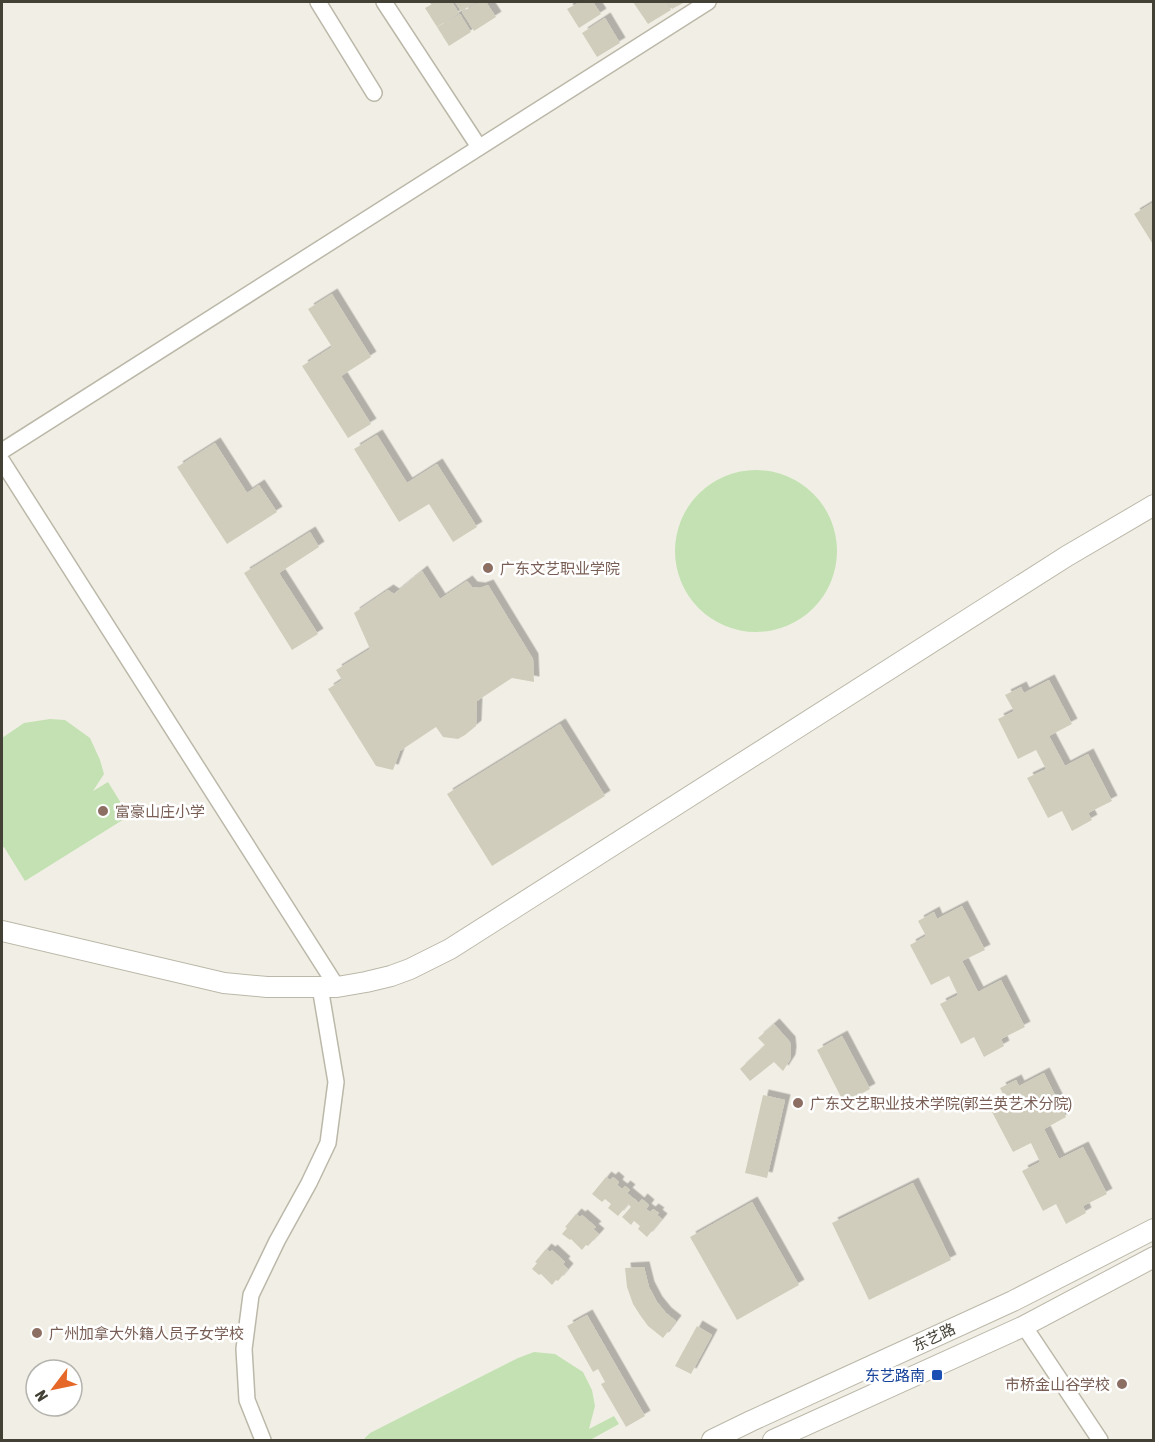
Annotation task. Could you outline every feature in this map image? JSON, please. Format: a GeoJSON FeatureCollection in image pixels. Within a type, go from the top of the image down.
{"type":"FeatureCollection","features":[{"type":"Feature","properties":{"kind":"street"},"geometry":{"type":"LineString","coordinates":[[318,2],[374,93]]}},
{"type":"Feature","properties":{"kind":"street"},"geometry":{"type":"LineString","coordinates":[[384,2],[479,147]]}},
{"type":"Feature","properties":{"kind":"street"},"geometry":{"type":"LineString","coordinates":[[2,451],[708,2]]}},
{"type":"Feature","properties":{"kind":"street"},"geometry":{"type":"LineString","coordinates":[[2,461],[329,987],[336,1082],[328,1143],[251,1295],[244,1349],[247,1400],[263,1440]]}},
{"type":"Feature","properties":{"kind":"street"},"geometry":{"type":"LineString","coordinates":[[2,931],[224,983],[267,987],[329,987],[366,982],[410,969],[450,949],[1067,556],[1154,506]]}},
{"type":"Feature","properties":{"kind":"street","name":"东艺路"},"geometry":{"type":"LineString","coordinates":[[712,1440],[1013,1301],[1154,1229]]}},
{"type":"Feature","properties":{"kind":"street","name":"东艺路"},"geometry":{"type":"LineString","coordinates":[[773,1440],[1024,1326],[1154,1257]]}},
{"type":"Feature","properties":{"kind":"street"},"geometry":{"type":"LineString","coordinates":[[1024,1326],[1100,1440]]}},
{"type":"Feature","properties":{"kind":"green space"},"geometry":{"type":"Polygon","coordinates":[[[756,470],[787,476],[813,494],[831,520],[837,551],[831,582],[813,608],[787,626],[756,632],[725,626],[699,608],[681,582],[675,551],[681,520],[699,494],[725,476],[756,470]]]}},
{"type":"Feature","properties":{"kind":"green space"},"geometry":{"type":"Polygon","coordinates":[[[50,719],[65,720],[90,738],[104,774],[93,791],[108,782],[129,816],[25,881],[4,847],[2,848],[2,738],[24,723],[50,719]]]}},
{"type":"Feature","properties":{"kind":"green space"},"geometry":{"type":"Polygon","coordinates":[[[534,1352],[555,1354],[583,1372],[592,1390],[595,1406],[589,1429],[614,1416],[619,1424],[590,1440],[363,1440],[370,1433],[534,1352]]]}},
{"type":"Feature","properties":{"kind":"building"},"geometry":{"type":"Polygon","coordinates":[[[436,2],[452,2],[459,13],[437,27],[425,8],[436,2]]]}},
{"type":"Feature","properties":{"kind":"building"},"geometry":{"type":"Polygon","coordinates":[[[455,2],[477,2],[461,11],[455,2]]]}},
{"type":"Feature","properties":{"kind":"building"},"geometry":{"type":"Polygon","coordinates":[[[479,2],[486,2],[496,17],[474,31],[462,12],[479,2]]]}},
{"type":"Feature","properties":{"kind":"building"},"geometry":{"type":"Polygon","coordinates":[[[580,2],[593,2],[601,14],[579,28],[567,9],[580,2]]]}},
{"type":"Feature","properties":{"kind":"building"},"geometry":{"type":"Polygon","coordinates":[[[633,2],[666,2],[671,10],[648,24],[633,2]]]}},
{"type":"Feature","properties":{"kind":"building"},"geometry":{"type":"Polygon","coordinates":[[[667,2],[685,2],[672,9],[667,2]]]}},
{"type":"Feature","properties":{"kind":"building"},"geometry":{"type":"Polygon","coordinates":[[[460,14],[471,32],[449,46],[437,27],[460,14]]]}},
{"type":"Feature","properties":{"kind":"building"},"geometry":{"type":"Polygon","coordinates":[[[605,18],[620,43],[597,57],[582,33],[605,18]]]}},
{"type":"Feature","properties":{"kind":"building"},"geometry":{"type":"Polygon","coordinates":[[[1154,202],[1154,246],[1134,214],[1154,202]]]}},
{"type":"Feature","properties":{"kind":"building"},"geometry":{"type":"Polygon","coordinates":[[[332,294],[371,357],[341,376],[371,424],[348,438],[302,366],[332,347],[308,309],[332,294]]]}},
{"type":"Feature","properties":{"kind":"building"},"geometry":{"type":"Polygon","coordinates":[[[377,435],[407,483],[437,464],[477,527],[453,542],[429,504],[399,522],[354,449],[377,435]]]}},
{"type":"Feature","properties":{"kind":"building"},"geometry":{"type":"Polygon","coordinates":[[[215,443],[247,493],[259,485],[277,512],[227,544],[177,467],[215,443]]]}},
{"type":"Feature","properties":{"kind":"building"},"geometry":{"type":"Polygon","coordinates":[[[310,532],[319,547],[279,573],[318,634],[292,650],[244,573],[310,532]]]}},
{"type":"Feature","properties":{"kind":"building"},"geometry":{"type":"Polygon","coordinates":[[[422,571],[440,599],[467,581],[472,587],[480,588],[488,585],[533,659],[534,682],[512,678],[477,701],[476,726],[465,735],[458,739],[443,737],[436,727],[400,751],[393,770],[376,766],[328,689],[342,680],[336,670],[370,649],[354,613],[388,590],[394,594],[422,571]]]}},
{"type":"Feature","properties":{"kind":"building"},"geometry":{"type":"Polygon","coordinates":[[[1049,680],[1072,724],[1049,736],[1065,766],[1088,754],[1112,801],[1088,813],[1092,820],[1072,831],[1062,811],[1048,818],[1027,778],[1046,769],[1036,750],[1018,759],[998,719],[1014,711],[1005,695],[1021,687],[1024,693],[1049,680]]]}},
{"type":"Feature","properties":{"kind":"building"},"geometry":{"type":"Polygon","coordinates":[[[560,724],[605,796],[492,866],[447,794],[560,724]]]}},
{"type":"Feature","properties":{"kind":"building"},"geometry":{"type":"Polygon","coordinates":[[[962,906],[985,950],[962,961],[978,992],[1001,980],[1025,1027],[1001,1039],[1004,1046],[984,1057],[974,1037],[961,1044],[940,1004],[958,995],[949,976],[931,985],[910,945],[926,936],[918,921],[934,912],[937,919],[962,906]]]}},
{"type":"Feature","properties":{"kind":"building"},"geometry":{"type":"Polygon","coordinates":[[[774,1024],[790,1042],[790,1060],[783,1071],[774,1062],[750,1081],[740,1069],[765,1045],[758,1038],[774,1024]]]}},
{"type":"Feature","properties":{"kind":"building"},"geometry":{"type":"Polygon","coordinates":[[[842,1036],[870,1089],[844,1103],[817,1050],[842,1036]]]}},
{"type":"Feature","properties":{"kind":"building"},"geometry":{"type":"Polygon","coordinates":[[[1044,1073],[1066,1117],[1044,1129],[1059,1159],[1083,1147],[1107,1194],[1083,1206],[1086,1213],[1066,1224],[1056,1204],[1043,1211],[1022,1171],[1040,1162],[1031,1143],[1013,1152],[992,1112],[1008,1104],[1000,1088],[1016,1080],[1019,1086],[1044,1073]]]}},
{"type":"Feature","properties":{"kind":"building"},"geometry":{"type":"Polygon","coordinates":[[[763,1095],[785,1100],[767,1178],[745,1173],[763,1095]]]}},
{"type":"Feature","properties":{"kind":"building"},"geometry":{"type":"Polygon","coordinates":[[[606,1177],[610,1180],[613,1177],[622,1189],[625,1186],[630,1190],[627,1193],[639,1203],[642,1199],[649,1205],[646,1209],[650,1212],[653,1209],[659,1213],[657,1215],[662,1219],[647,1237],[638,1229],[640,1226],[634,1221],[631,1225],[622,1217],[631,1207],[628,1204],[618,1216],[608,1208],[611,1204],[605,1199],[602,1202],[592,1194],[606,1177]]]}},
{"type":"Feature","properties":{"kind":"building"},"geometry":{"type":"Polygon","coordinates":[[[913,1183],[951,1260],[869,1300],[832,1223],[913,1183]]]}},
{"type":"Feature","properties":{"kind":"building"},"geometry":{"type":"Polygon","coordinates":[[[752,1202],[799,1285],[737,1320],[690,1237],[752,1202]]]}},
{"type":"Feature","properties":{"kind":"building"},"geometry":{"type":"Polygon","coordinates":[[[576,1214],[580,1217],[582,1215],[596,1227],[593,1229],[599,1234],[582,1250],[562,1234],[576,1214]]]}},
{"type":"Feature","properties":{"kind":"building"},"geometry":{"type":"Polygon","coordinates":[[[546,1249],[550,1252],[552,1250],[565,1262],[563,1264],[568,1269],[552,1285],[532,1269],[546,1249]]]}},
{"type":"Feature","properties":{"kind":"building"},"geometry":{"type":"Polygon","coordinates":[[[644,1267],[649,1287],[657,1302],[676,1321],[663,1338],[648,1326],[640,1315],[627,1287],[625,1268],[644,1267]]]}},
{"type":"Feature","properties":{"kind":"building"},"geometry":{"type":"Polygon","coordinates":[[[587,1315],[645,1416],[626,1427],[601,1384],[605,1382],[598,1369],[593,1372],[567,1326],[587,1315]]]}},
{"type":"Feature","properties":{"kind":"building"},"geometry":{"type":"Polygon","coordinates":[[[697,1326],[712,1335],[691,1374],[675,1366],[697,1326]]]}},
{"type":"Feature","properties":{"kind":"place","name":"广东文艺职业学院"},"geometry":{"type":"Point","coordinates":[488,568]}},
{"type":"Feature","properties":{"kind":"place","name":"富豪山庄小学"},"geometry":{"type":"Point","coordinates":[103,811]}},
{"type":"Feature","properties":{"kind":"place","name":"广东文艺职业技术学院(郭兰英艺术分院)"},"geometry":{"type":"Point","coordinates":[798,1103]}},
{"type":"Feature","properties":{"kind":"place","name":"广州加拿大外籍人员子女学校"},"geometry":{"type":"Point","coordinates":[37,1333]}},
{"type":"Feature","properties":{"kind":"place","name":"东艺路南"},"geometry":{"type":"Point","coordinates":[937,1375]}},
{"type":"Feature","properties":{"kind":"place","name":"市桥金山谷学校"},"geometry":{"type":"Point","coordinates":[1122,1384]}}]}
